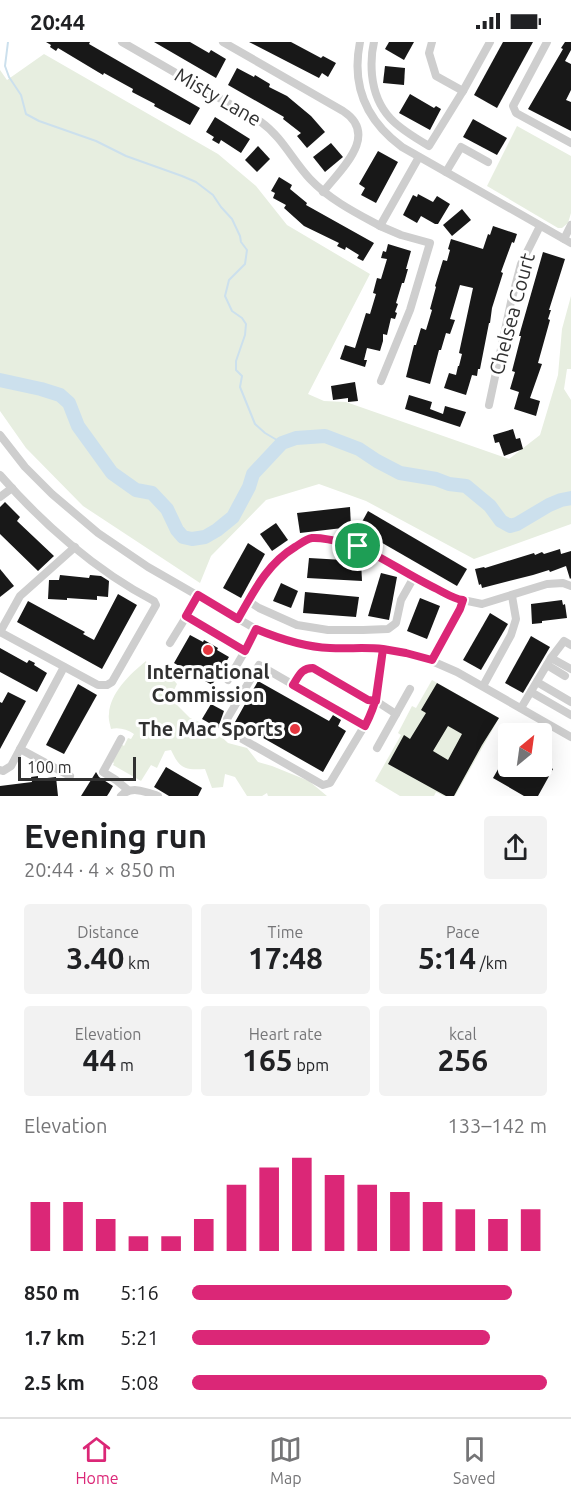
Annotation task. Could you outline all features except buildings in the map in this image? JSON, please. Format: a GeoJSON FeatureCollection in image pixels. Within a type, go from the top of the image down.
{"type":"FeatureCollection","features":[{"type":"Feature","properties":{"kind":"street","name":"Misty Lane"},"geometry":{"type":"LineString","coordinates":[[122,42],[268,127],[303,171],[323,192],[337,202],[400,236],[429,243],[411,310],[381,381]]}},
{"type":"Feature","properties":{"kind":"street"},"geometry":{"type":"LineString","coordinates":[[223,42],[352,118],[359,134],[355,150],[323,192]]}},
{"type":"Feature","properties":{"kind":"street"},"geometry":{"type":"LineString","coordinates":[[360,42],[357,69],[360,87],[365,104],[374,120],[386,134],[402,147],[567,241],[571,225]]}},
{"type":"Feature","properties":{"kind":"street"},"geometry":{"type":"LineString","coordinates":[[374,42],[370,60],[373,85],[378,101],[400,128],[429,146],[490,42]]}},
{"type":"Feature","properties":{"kind":"street"},"geometry":{"type":"LineString","coordinates":[[432,42],[430,58],[436,76],[463,91]]}},
{"type":"Feature","properties":{"kind":"street"},"geometry":{"type":"LineString","coordinates":[[547,42],[513,106],[516,113],[571,143]]}},
{"type":"Feature","properties":{"kind":"street"},"geometry":{"type":"LineString","coordinates":[[446,172],[461,147],[488,162]]}},
{"type":"Feature","properties":{"kind":"street"},"geometry":{"type":"LineString","coordinates":[[380,226],[419,157]]}},
{"type":"Feature","properties":{"kind":"street","name":"Chelsea Court"},"geometry":{"type":"LineString","coordinates":[[489,405],[521,264],[540,226]]}},
{"type":"Feature","properties":{"kind":"street"},"geometry":{"type":"LineString","coordinates":[[0,435],[31,473],[82,521],[132,557],[256,629],[314,647],[383,649],[432,660],[483,686],[571,737]]}},
{"type":"Feature","properties":{"kind":"street"},"geometry":{"type":"LineString","coordinates":[[0,475],[23,501],[75,547],[119,580],[154,601],[156,605],[112,682],[107,685],[98,685],[0,632],[20,596],[75,547]]}},
{"type":"Feature","properties":{"kind":"street"},"geometry":{"type":"LineString","coordinates":[[0,498],[12,488]]}},
{"type":"Feature","properties":{"kind":"street"},"geometry":{"type":"LineString","coordinates":[[238,619],[258,582],[273,564],[309,538],[358,546],[458,599],[482,604],[547,584],[571,586]]}},
{"type":"Feature","properties":{"kind":"street"},"geometry":{"type":"LineString","coordinates":[[248,601],[297,625],[328,630],[388,629],[396,623],[401,600],[414,577]]}},
{"type":"Feature","properties":{"kind":"street"},"geometry":{"type":"LineString","coordinates":[[170,644],[198,595]]}},
{"type":"Feature","properties":{"kind":"street"},"geometry":{"type":"LineString","coordinates":[[483,686],[512,635],[516,619],[512,596]]}},
{"type":"Feature","properties":{"kind":"street"},"geometry":{"type":"LineString","coordinates":[[432,660],[463,600]]}},
{"type":"Feature","properties":{"kind":"street"},"geometry":{"type":"LineString","coordinates":[[186,616],[245,651]]}},
{"type":"Feature","properties":{"kind":"street"},"geometry":{"type":"LineString","coordinates":[[228,680],[256,629]]}},
{"type":"Feature","properties":{"kind":"street"},"geometry":{"type":"LineString","coordinates":[[521,708],[549,661],[564,641],[571,645]]}},
{"type":"Feature","properties":{"kind":"street"},"geometry":{"type":"LineString","coordinates":[[365,726],[259,665],[227,719],[226,726],[230,732],[323,785],[330,783],[365,726],[374,710],[383,649]]}},
{"type":"Feature","properties":{"kind":"street"},"geometry":{"type":"LineString","coordinates":[[549,661],[568,672]]}},
{"type":"Feature","properties":{"kind":"street"},"geometry":{"type":"LineString","coordinates":[[0,770],[3,771],[11,766],[64,666]]}},
{"type":"Feature","properties":{"kind":"street"},"geometry":{"type":"LineString","coordinates":[[293,685],[302,671],[313,668],[396,714]]}},
{"type":"Feature","properties":{"kind":"street"},"geometry":{"type":"LineString","coordinates":[[537,682],[571,702]]}},
{"type":"Feature","properties":{"kind":"street"},"geometry":{"type":"LineString","coordinates":[[377,748],[410,689]]}},
{"type":"Feature","properties":{"kind":"street"},"geometry":{"type":"LineString","coordinates":[[531,692],[571,715]]}},
{"type":"Feature","properties":{"kind":"street"},"geometry":{"type":"LineString","coordinates":[[121,739],[103,772],[116,780],[125,793],[136,790],[158,796]]}},
{"type":"Feature","properties":{"kind":"street"},"geometry":{"type":"LineString","coordinates":[[20,749],[70,776]]}},
{"type":"Feature","properties":{"kind":"shaded area"},"geometry":{"type":"Polygon","coordinates":[[[44,54],[218,154],[256,186],[287,225],[370,274],[308,394],[324,401],[346,402],[509,459],[540,435],[558,375],[562,329],[571,296],[571,369],[567,369],[564,389],[571,400],[571,524],[474,559],[366,501],[319,484],[266,500],[211,556],[200,583],[83,506],[26,448],[0,411],[0,70],[7,80],[44,54]]]}},
{"type":"Feature","properties":{"kind":"shaded area"},"geometry":{"type":"Polygon","coordinates":[[[517,126],[571,156],[571,213],[568,223],[562,228],[558,228],[487,186],[517,126]]]}},
{"type":"Feature","properties":{"kind":"shaded area"},"geometry":{"type":"Polygon","coordinates":[[[146,661],[148,668],[165,670],[177,684],[170,698],[190,718],[211,727],[228,743],[247,748],[258,762],[309,781],[327,796],[268,796],[267,793],[262,796],[247,796],[235,777],[225,774],[223,787],[212,788],[205,769],[192,769],[180,765],[171,750],[165,751],[157,768],[151,765],[141,781],[113,765],[111,761],[120,743],[124,746],[128,738],[131,739],[134,734],[122,729],[111,729],[110,706],[122,684],[146,661]]]}},
{"type":"Feature","properties":{"kind":"shaded area"},"geometry":{"type":"Polygon","coordinates":[[[432,680],[499,718],[455,796],[444,796],[436,792],[434,796],[400,796],[375,781],[401,735],[398,733],[412,706],[416,708],[432,680]]]}},
{"type":"Feature","properties":{"kind":"waterway"},"geometry":{"type":"LineString","coordinates":[[8,42],[5,66],[9,77],[21,95],[26,114],[39,121],[96,141],[126,156],[196,182],[213,195],[232,219],[241,242],[247,250],[245,264],[229,280],[225,296],[232,311],[246,324],[245,335],[236,361],[236,370],[242,376],[240,387],[255,424],[282,443]]}},
{"type":"Feature","properties":{"kind":"waterway"},"geometry":{"type":"LineString","coordinates":[[0,380],[60,395],[69,403],[78,426],[112,473],[136,490],[152,493],[167,509],[183,537],[192,539],[205,537],[233,517],[249,487],[253,474],[282,443],[296,438],[325,436],[359,449],[400,473],[466,486],[490,506],[501,521],[510,526],[549,505],[571,498]]}},
{"type":"Feature","properties":{"kind":"place","name":"International Commission"},"geometry":{"type":"Point","coordinates":[208,650]}},
{"type":"Feature","properties":{"kind":"place","name":"The Mac Sports"},"geometry":{"type":"Point","coordinates":[295,729]}},
{"type":"Feature","properties":{"kind":"route"},"geometry":{"type":"LineString","coordinates":[[358,546],[309,538],[273,564],[258,582],[238,619],[198,595],[186,616],[245,651],[256,629],[295,643],[314,647],[383,649],[376,701],[368,700],[313,668],[302,671],[293,685],[365,726],[374,710],[376,701],[376,697],[383,649],[432,660],[463,600],[431,586],[358,546]]}}]}
